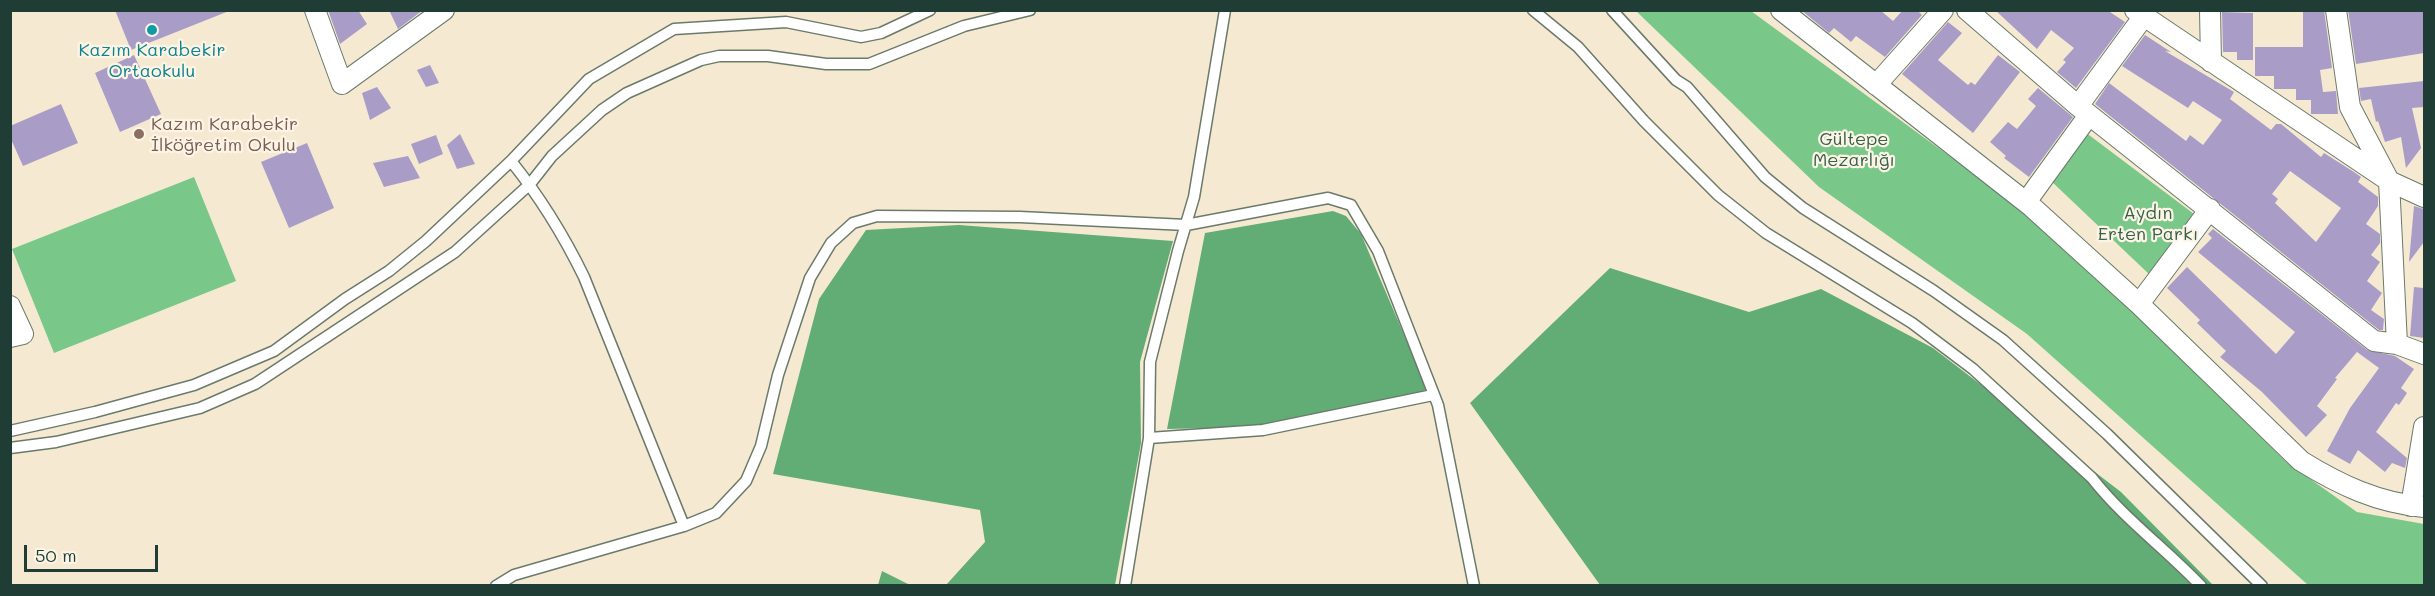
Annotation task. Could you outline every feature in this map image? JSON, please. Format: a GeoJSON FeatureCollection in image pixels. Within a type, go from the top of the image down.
{"type":"FeatureCollection","features":[{"type":"Feature","properties":{"kind":"street"},"geometry":{"type":"LineString","coordinates":[[315,10],[342,84],[444,10]]}},
{"type":"Feature","properties":{"kind":"street"},"geometry":{"type":"LineString","coordinates":[[1781,10],[2026,202],[2139,304],[2301,461],[2354,490],[2381,500],[2418,506],[2424,427]]}},
{"type":"Feature","properties":{"kind":"street"},"geometry":{"type":"LineString","coordinates":[[1876,85],[1943,10]]}},
{"type":"Feature","properties":{"kind":"street"},"geometry":{"type":"LineString","coordinates":[[1967,10],[2084,111],[2374,341],[2397,344],[2424,354]]}},
{"type":"Feature","properties":{"kind":"street"},"geometry":{"type":"LineString","coordinates":[[2210,10],[2211,62]]}},
{"type":"Feature","properties":{"kind":"street"},"geometry":{"type":"LineString","coordinates":[[2336,10],[2350,107],[2389,181],[2397,344]]}},
{"type":"Feature","properties":{"kind":"street"},"geometry":{"type":"LineString","coordinates":[[2026,202],[2084,111],[2139,13],[2389,181],[2424,196]]}},
{"type":"Feature","properties":{"kind":"street"},"geometry":{"type":"LineString","coordinates":[[2139,304],[2210,209]]}},
{"type":"Feature","properties":{"kind":"street"},"geometry":{"type":"LineString","coordinates":[[10,306],[23,334],[10,338]]}},
{"type":"Feature","properties":{"kind":"lane"},"geometry":{"type":"LineString","coordinates":[[10,431],[95,412],[194,385],[274,351],[345,299],[404,260],[512,161],[589,79],[674,29],[786,22],[861,37],[881,33],[930,10]]}},
{"type":"Feature","properties":{"kind":"lane"},"geometry":{"type":"LineString","coordinates":[[10,448],[56,442],[200,408],[255,384],[455,252],[530,184],[552,156],[602,110],[627,93],[701,60],[719,56],[768,56],[826,64],[869,64],[964,26],[1030,10]]}},
{"type":"Feature","properties":{"kind":"lane"},"geometry":{"type":"LineString","coordinates":[[1125,585],[1149,438],[1150,362],[1194,197],[1225,10]]}},
{"type":"Feature","properties":{"kind":"lane"},"geometry":{"type":"LineString","coordinates":[[1533,10],[1578,47],[1644,121],[1718,195],[1766,233],[1912,323],[1973,369],[2092,478],[2104,494],[2175,558],[2201,585]]}},
{"type":"Feature","properties":{"kind":"lane"},"geometry":{"type":"LineString","coordinates":[[1612,10],[1676,80],[1688,87],[1765,177],[1803,208],[1934,291],[2003,340],[2107,434],[2262,585]]}},
{"type":"Feature","properties":{"kind":"lane"},"geometry":{"type":"LineString","coordinates":[[512,161],[530,184],[569,246],[584,277],[684,526]]}},
{"type":"Feature","properties":{"kind":"lane"},"geometry":{"type":"LineString","coordinates":[[496,585],[514,575],[684,526],[716,513],[746,481],[761,446],[778,375],[810,278],[831,243],[853,223],[877,216],[1020,217],[1186,225],[1328,198],[1351,205],[1378,251],[1438,405],[1474,585]]}},
{"type":"Feature","properties":{"kind":"lane"},"geometry":{"type":"LineString","coordinates":[[1149,438],[1263,430],[1433,395]]}},
{"type":"Feature","properties":{"kind":"green space","name":"Gültepe Mezarlığı"},"geometry":{"type":"Polygon","coordinates":[[[1636,11],[1751,11],[2045,226],[2286,462],[2357,512],[2424,524],[2424,585],[2308,585],[2027,334],[1819,187],[1636,11]]]}},
{"type":"Feature","properties":{"kind":"green space","name":"Aydın Erten Parkı"},"geometry":{"type":"Polygon","coordinates":[[[2085,132],[2198,217],[2151,276],[2050,180],[2085,132]]]}},
{"type":"Feature","properties":{"kind":"green space"},"geometry":{"type":"Polygon","coordinates":[[[194,177],[236,281],[54,353],[12,249],[194,177]]]}},
{"type":"Feature","properties":{"kind":"green space"},"geometry":{"type":"Polygon","coordinates":[[[1333,211],[1346,216],[1361,234],[1428,391],[1257,427],[1167,429],[1205,233],[1333,211]]]}},
{"type":"Feature","properties":{"kind":"green space"},"geometry":{"type":"Polygon","coordinates":[[[959,225],[1173,241],[1140,362],[1141,443],[1115,585],[946,585],[985,542],[980,510],[773,474],[819,299],[866,230],[959,225]]]}},
{"type":"Feature","properties":{"kind":"green space"},"geometry":{"type":"Polygon","coordinates":[[[1610,268],[1749,312],[1821,289],[1933,348],[2121,492],[2213,585],[1600,585],[1470,403],[1610,268]]]}},
{"type":"Feature","properties":{"kind":"green space"},"geometry":{"type":"Polygon","coordinates":[[[882,571],[910,585],[878,585],[882,571]]]}},
{"type":"Feature","properties":{"kind":"building","name":"Kazım Karabekir Ortaokulu"},"geometry":{"type":"Polygon","coordinates":[[[115,10],[229,10],[229,11],[131,50],[115,10]]]}},
{"type":"Feature","properties":{"kind":"building"},"geometry":{"type":"Polygon","coordinates":[[[328,10],[358,10],[367,24],[340,44],[328,10]]]}},
{"type":"Feature","properties":{"kind":"building"},"geometry":{"type":"Polygon","coordinates":[[[389,10],[423,10],[398,29],[389,10]]]}},
{"type":"Feature","properties":{"kind":"building"},"geometry":{"type":"Polygon","coordinates":[[[1801,10],[1880,10],[1893,21],[1903,10],[1917,10],[1922,15],[1885,57],[1856,36],[1851,42],[1834,28],[1829,33],[1801,10]]]}},
{"type":"Feature","properties":{"kind":"building"},"geometry":{"type":"Polygon","coordinates":[[[1995,10],[2107,10],[2125,22],[2076,88],[2057,72],[2066,62],[2063,60],[2074,48],[2051,30],[2037,49],[1995,10]]]}},
{"type":"Feature","properties":{"kind":"building"},"geometry":{"type":"Polygon","coordinates":[[[2303,10],[2324,10],[2332,68],[2320,70],[2323,92],[2336,91],[2338,114],[2311,114],[2311,100],[2296,100],[2296,89],[2274,89],[2274,76],[2255,76],[2255,47],[2303,47],[2303,10]]]}},
{"type":"Feature","properties":{"kind":"building"},"geometry":{"type":"Polygon","coordinates":[[[2348,10],[2424,10],[2424,53],[2356,64],[2348,10]]]}},
{"type":"Feature","properties":{"kind":"building"},"geometry":{"type":"Polygon","coordinates":[[[2222,12],[2253,13],[2253,60],[2237,60],[2237,52],[2223,52],[2222,12]]]}},
{"type":"Feature","properties":{"kind":"building"},"geometry":{"type":"Polygon","coordinates":[[[1948,22],[1962,33],[1938,60],[1968,85],[1971,82],[1975,85],[1998,55],[2020,72],[1973,133],[1902,74],[1948,22]]]}},
{"type":"Feature","properties":{"kind":"building"},"geometry":{"type":"Polygon","coordinates":[[[2145,35],[2171,52],[2165,51],[2234,92],[2230,99],[2271,130],[2276,124],[2281,124],[2321,157],[2324,153],[2361,177],[2358,182],[2378,197],[2378,206],[2366,224],[2380,234],[2380,243],[2371,255],[2380,262],[2367,281],[2382,293],[2371,310],[2384,319],[2383,330],[2379,330],[2095,104],[2109,83],[2186,141],[2190,135],[2203,145],[2222,120],[2193,101],[2188,108],[2122,66],[2145,35]],[[2290,171],[2272,194],[2278,199],[2275,203],[2316,242],[2341,208],[2290,171]]]}},
{"type":"Feature","properties":{"kind":"building"},"geometry":{"type":"Polygon","coordinates":[[[134,55],[161,114],[120,132],[95,73],[134,55]]]}},
{"type":"Feature","properties":{"kind":"building"},"geometry":{"type":"Polygon","coordinates":[[[430,65],[439,83],[426,87],[417,70],[430,65]]]}},
{"type":"Feature","properties":{"kind":"building"},"geometry":{"type":"Polygon","coordinates":[[[2424,81],[2424,107],[2412,108],[2421,148],[2406,168],[2401,137],[2385,142],[2378,121],[2376,122],[2371,99],[2361,101],[2359,88],[2424,81]]]}},
{"type":"Feature","properties":{"kind":"building"},"geometry":{"type":"Polygon","coordinates":[[[377,87],[391,108],[370,120],[362,93],[377,87]]]}},
{"type":"Feature","properties":{"kind":"building"},"geometry":{"type":"Polygon","coordinates":[[[2038,88],[2073,117],[2029,177],[2004,158],[2006,156],[1990,142],[2008,122],[2017,129],[2036,106],[2028,99],[2038,88]]]}},
{"type":"Feature","properties":{"kind":"building"},"geometry":{"type":"Polygon","coordinates":[[[61,104],[78,143],[23,166],[10,137],[10,126],[61,104]]]}},
{"type":"Feature","properties":{"kind":"building"},"geometry":{"type":"Polygon","coordinates":[[[460,134],[475,164],[457,169],[447,145],[460,134]]]}},
{"type":"Feature","properties":{"kind":"building"},"geometry":{"type":"Polygon","coordinates":[[[436,135],[443,154],[419,164],[411,144],[436,135]]]}},
{"type":"Feature","properties":{"kind":"building"},"geometry":{"type":"Polygon","coordinates":[[[307,143],[334,208],[289,228],[261,162],[307,143]]]}},
{"type":"Feature","properties":{"kind":"building"},"geometry":{"type":"Polygon","coordinates":[[[408,156],[420,178],[384,187],[373,163],[408,156]]]}},
{"type":"Feature","properties":{"kind":"building"},"geometry":{"type":"Polygon","coordinates":[[[2414,206],[2424,209],[2424,242],[2409,262],[2414,206]]]}},
{"type":"Feature","properties":{"kind":"building"},"geometry":{"type":"Polygon","coordinates":[[[2213,229],[2367,350],[2395,356],[2414,369],[2401,388],[2407,393],[2399,405],[2396,403],[2376,432],[2407,458],[2405,468],[2392,463],[2385,472],[2358,450],[2350,464],[2327,451],[2350,408],[2379,368],[2357,352],[2335,378],[2337,379],[2317,406],[2327,415],[2306,437],[2262,392],[2220,357],[2226,351],[2197,323],[2200,320],[2167,288],[2187,267],[2276,354],[2295,332],[2198,252],[2212,238],[2208,234],[2213,229]]]}},
{"type":"Feature","properties":{"kind":"building"},"geometry":{"type":"Polygon","coordinates":[[[2414,287],[2424,288],[2424,338],[2410,336],[2414,287]]]}},
{"type":"Feature","properties":{"kind":"place","name":"Kazım Karabekir Ortaokulu"},"geometry":{"type":"Point","coordinates":[152,30]}},
{"type":"Feature","properties":{"kind":"place","name":"Kazım Karabekir İlköğretim Okulu"},"geometry":{"type":"Point","coordinates":[139,134]}}]}
